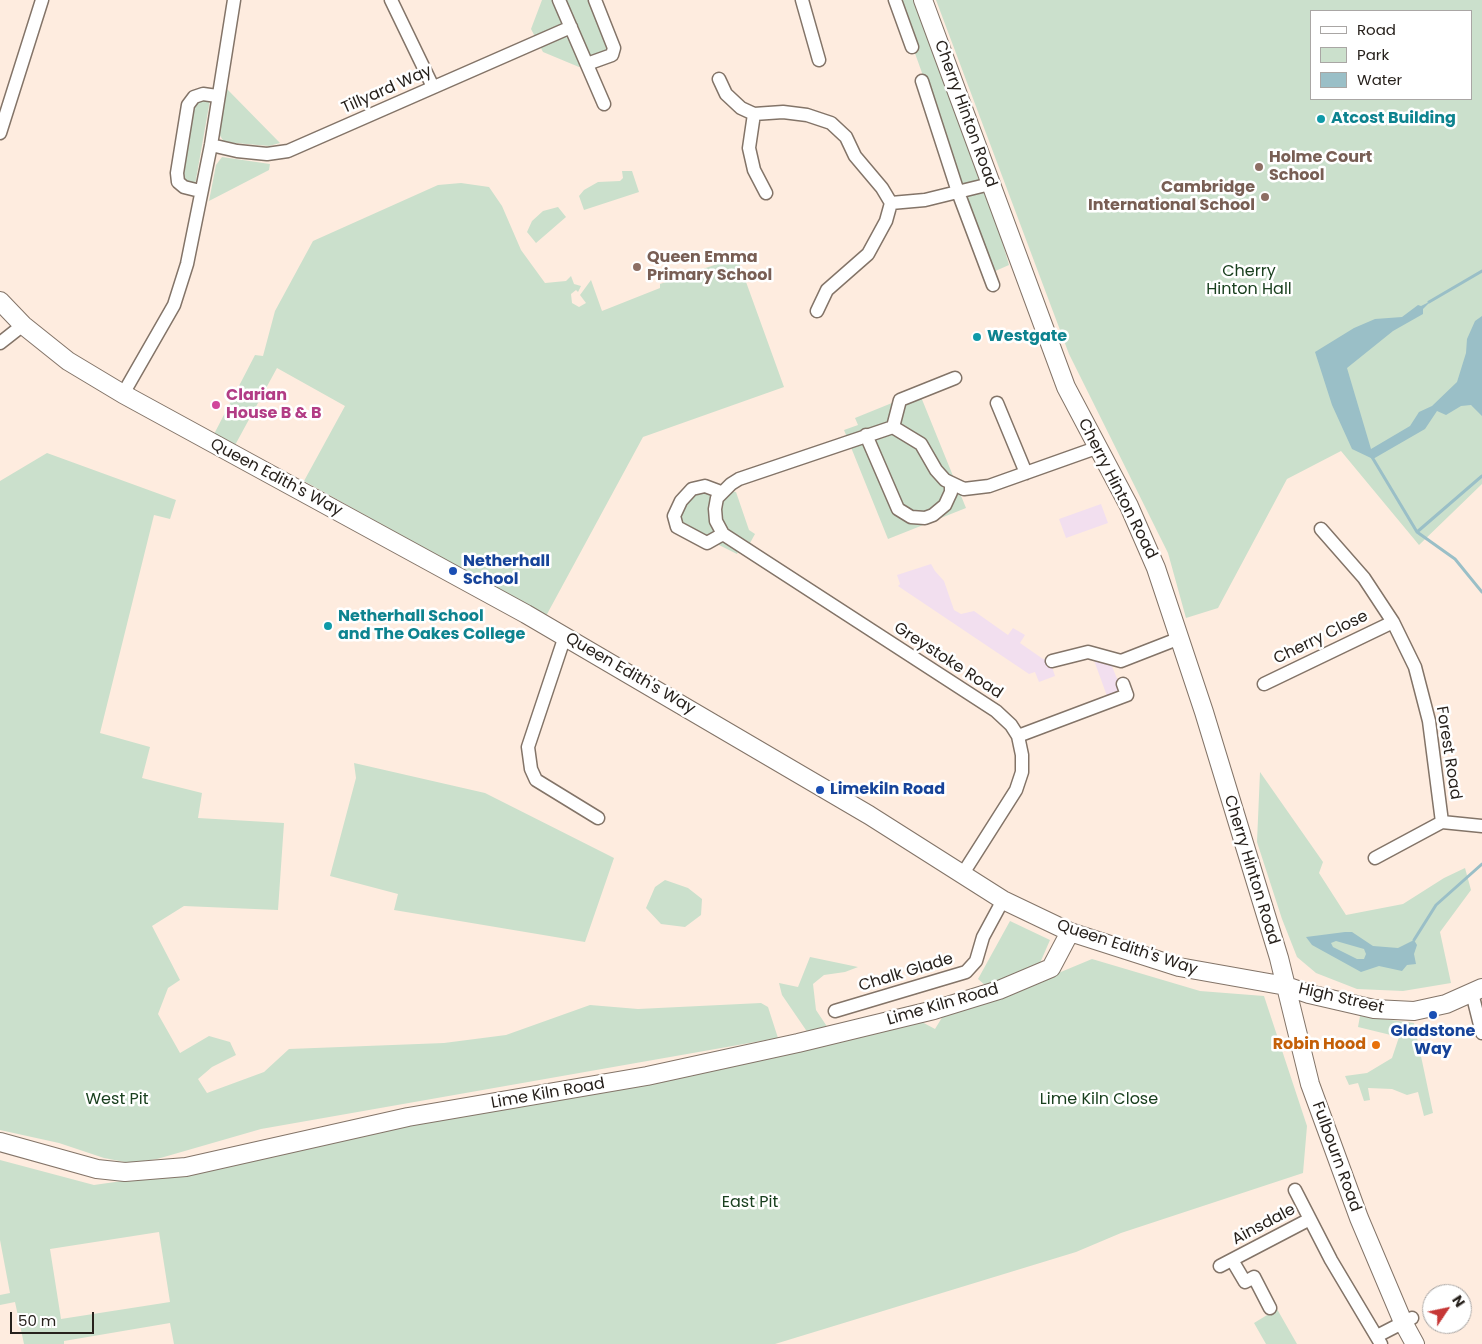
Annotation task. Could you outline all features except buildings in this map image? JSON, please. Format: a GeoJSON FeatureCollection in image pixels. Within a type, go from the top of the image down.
{"type":"FeatureCollection","features":[{"type":"Feature","properties":{"kind":"street"},"geometry":{"type":"LineString","coordinates":[[0,133],[42,0]]}},
{"type":"Feature","properties":{"kind":"street"},"geometry":{"type":"LineString","coordinates":[[123,394],[174,305],[187,264],[200,191],[211,145],[217,96],[234,0]]}},
{"type":"Feature","properties":{"kind":"street"},"geometry":{"type":"LineString","coordinates":[[391,0],[433,87]]}},
{"type":"Feature","properties":{"kind":"street"},"geometry":{"type":"LineString","coordinates":[[560,0],[604,104]]}},
{"type":"Feature","properties":{"kind":"street"},"geometry":{"type":"LineString","coordinates":[[587,64],[612,54],[614,48],[595,0]]}},
{"type":"Feature","properties":{"kind":"street"},"geometry":{"type":"LineString","coordinates":[[802,0],[819,60]]}},
{"type":"Feature","properties":{"kind":"street","name":"Cherry Hinton Road"},"geometry":{"type":"LineString","coordinates":[[895,0],[912,47]]}},
{"type":"Feature","properties":{"kind":"street","name":"Cherry Hinton Road"},"geometry":{"type":"LineString","coordinates":[[923,0],[1066,387],[1096,448],[1129,506],[1145,541],[1180,638],[1286,986]]}},
{"type":"Feature","properties":{"kind":"street","name":"Tillyard Way"},"geometry":{"type":"LineString","coordinates":[[211,145],[237,151],[267,154],[288,151],[571,27]]}},
{"type":"Feature","properties":{"kind":"street"},"geometry":{"type":"LineString","coordinates":[[719,79],[726,94],[741,108],[754,114],[783,112],[821,118],[831,123],[846,137],[855,156],[882,188],[891,203],[886,221],[868,254],[826,290],[817,311]]}},
{"type":"Feature","properties":{"kind":"street"},"geometry":{"type":"LineString","coordinates":[[922,81],[958,192],[993,285]]}},
{"type":"Feature","properties":{"kind":"street"},"geometry":{"type":"LineString","coordinates":[[200,191],[184,187],[178,182],[177,173],[188,105],[194,97],[203,94],[217,96]]}},
{"type":"Feature","properties":{"kind":"street"},"geometry":{"type":"LineString","coordinates":[[754,114],[749,148],[754,170],[766,192]]}},
{"type":"Feature","properties":{"kind":"street"},"geometry":{"type":"LineString","coordinates":[[891,203],[925,200],[990,184]]}},
{"type":"Feature","properties":{"kind":"street","name":"Queen Edith's Way"},"geometry":{"type":"LineString","coordinates":[[0,301],[23,325],[68,361],[123,394],[565,636],[869,815],[1003,900],[1070,932],[1179,968],[1286,986]]}},
{"type":"Feature","properties":{"kind":"street"},"geometry":{"type":"LineString","coordinates":[[0,343],[23,325]]}},
{"type":"Feature","properties":{"kind":"street"},"geometry":{"type":"LineString","coordinates":[[893,427],[900,400],[955,378]]}},
{"type":"Feature","properties":{"kind":"street"},"geometry":{"type":"LineString","coordinates":[[997,403],[1026,472]]}},
{"type":"Feature","properties":{"kind":"street"},"geometry":{"type":"LineString","coordinates":[[721,492],[705,486],[692,489],[680,501],[674,516],[677,527],[707,543],[723,534],[716,522],[714,509],[721,492],[740,479],[893,427],[921,444],[936,470],[951,484],[964,488],[979,488],[1096,448]]}},
{"type":"Feature","properties":{"kind":"street"},"geometry":{"type":"LineString","coordinates":[[866,435],[898,509],[911,517],[925,518],[933,515],[945,505],[951,492],[951,484]]}},
{"type":"Feature","properties":{"kind":"street","name":"Forest Road"},"geometry":{"type":"LineString","coordinates":[[1321,529],[1364,578],[1393,622],[1414,668],[1429,721],[1442,822],[1482,826]]}},
{"type":"Feature","properties":{"kind":"street","name":"Greystoke Road"},"geometry":{"type":"LineString","coordinates":[[723,534],[996,711],[1011,724],[1018,736],[1022,755],[1022,772],[1016,790],[962,875]]}},
{"type":"Feature","properties":{"kind":"street","name":"Cherry Close"},"geometry":{"type":"LineString","coordinates":[[1264,684],[1393,622]]}},
{"type":"Feature","properties":{"kind":"street"},"geometry":{"type":"LineString","coordinates":[[565,636],[528,747],[531,769],[536,780],[598,818]]}},
{"type":"Feature","properties":{"kind":"street"},"geometry":{"type":"LineString","coordinates":[[1057,656],[1088,652],[1121,661],[1180,638]]}},
{"type":"Feature","properties":{"kind":"street"},"geometry":{"type":"LineString","coordinates":[[1018,736],[1127,695],[1123,684]]}},
{"type":"Feature","properties":{"kind":"street"},"geometry":{"type":"LineString","coordinates":[[1375,858],[1442,822]]}},
{"type":"Feature","properties":{"kind":"street","name":"Chalk Glade"},"geometry":{"type":"LineString","coordinates":[[835,1011],[966,972],[976,961],[983,937],[1003,900]]}},
{"type":"Feature","properties":{"kind":"street","name":"Lime Kiln Road"},"geometry":{"type":"LineString","coordinates":[[0,1142],[97,1168],[124,1172],[186,1167],[408,1118],[647,1076],[798,1043],[934,1010],[1000,990],[1051,968],[1070,932]]}},
{"type":"Feature","properties":{"kind":"street","name":"High Street"},"geometry":{"type":"LineString","coordinates":[[1286,986],[1308,994],[1374,1009],[1414,1010],[1446,1004],[1477,991]]}},
{"type":"Feature","properties":{"kind":"street","name":"Fulbourn Road"},"geometry":{"type":"LineString","coordinates":[[1286,986],[1310,1084],[1324,1125],[1358,1218],[1408,1320],[1415,1344]]}},
{"type":"Feature","properties":{"kind":"street"},"geometry":{"type":"LineString","coordinates":[[1477,991],[1482,1033]]}},
{"type":"Feature","properties":{"kind":"street"},"geometry":{"type":"LineString","coordinates":[[1295,1190],[1331,1260],[1379,1340],[1408,1320]]}},
{"type":"Feature","properties":{"kind":"street","name":"Ainsdale"},"geometry":{"type":"LineString","coordinates":[[1270,1308],[1254,1277],[1245,1282],[1226,1263],[1310,1219]]}},
{"type":"Feature","properties":{"kind":"shaded area"},"geometry":{"type":"Polygon","coordinates":[[[1101,504],[1108,523],[1066,538],[1059,519],[1101,504]]]}},
{"type":"Feature","properties":{"kind":"shaded area"},"geometry":{"type":"Polygon","coordinates":[[[931,564],[944,581],[954,610],[961,614],[974,611],[1008,635],[1013,628],[1025,635],[1020,643],[1043,659],[1050,661],[1055,676],[1039,682],[1035,672],[1029,674],[898,586],[900,584],[897,575],[931,564]]]}},
{"type":"Feature","properties":{"kind":"shaded area"},"geometry":{"type":"Polygon","coordinates":[[[1091,652],[1109,659],[1118,681],[1115,682],[1118,689],[1117,693],[1107,696],[1091,652]]]}},
{"type":"Feature","properties":{"kind":"green space"},"geometry":{"type":"Polygon","coordinates":[[[542,0],[594,0],[612,55],[579,67],[543,52],[531,29],[542,0]]]}},
{"type":"Feature","properties":{"kind":"green space"},"geometry":{"type":"Polygon","coordinates":[[[896,0],[918,0],[983,176],[1009,265],[993,272],[896,0]]]}},
{"type":"Feature","properties":{"kind":"green space","name":"Cherry Hinton Hall"},"geometry":{"type":"Polygon","coordinates":[[[936,0],[1482,0],[1482,484],[1419,545],[1341,451],[1287,479],[1218,608],[1186,618],[1168,553],[1069,354],[936,0]]]}},
{"type":"Feature","properties":{"kind":"green space"},"geometry":{"type":"Polygon","coordinates":[[[226,88],[280,143],[269,146],[224,142],[219,134],[226,88]]]}},
{"type":"Feature","properties":{"kind":"green space"},"geometry":{"type":"Polygon","coordinates":[[[197,99],[210,100],[195,185],[182,181],[190,112],[197,99]]]}},
{"type":"Feature","properties":{"kind":"green space"},"geometry":{"type":"Polygon","coordinates":[[[222,157],[270,164],[269,170],[209,201],[216,165],[222,157]]]}},
{"type":"Feature","properties":{"kind":"green space"},"geometry":{"type":"Polygon","coordinates":[[[622,171],[632,171],[639,192],[584,210],[579,196],[584,190],[598,182],[620,181],[623,178],[622,171]]]}},
{"type":"Feature","properties":{"kind":"green space"},"geometry":{"type":"Polygon","coordinates":[[[461,183],[489,187],[502,206],[521,250],[545,283],[566,281],[571,276],[574,284],[581,286],[578,292],[576,290],[571,294],[572,303],[579,307],[586,303],[580,295],[591,280],[602,311],[660,288],[660,284],[737,257],[784,387],[643,437],[546,616],[304,481],[345,406],[277,368],[234,447],[213,436],[255,355],[263,356],[275,311],[313,241],[438,185],[461,183]]]}},
{"type":"Feature","properties":{"kind":"green space"},"geometry":{"type":"Polygon","coordinates":[[[558,207],[566,217],[536,243],[527,232],[532,221],[543,211],[558,207]]]}},
{"type":"Feature","properties":{"kind":"green space"},"geometry":{"type":"Polygon","coordinates":[[[919,392],[966,508],[888,539],[844,430],[858,425],[855,418],[919,392]]]}},
{"type":"Feature","properties":{"kind":"green space","name":"West Pit"},"geometry":{"type":"Polygon","coordinates":[[[47,453],[176,500],[170,519],[154,515],[100,733],[150,747],[142,778],[202,793],[198,818],[284,823],[278,910],[184,906],[152,926],[180,980],[168,988],[158,1014],[180,1053],[209,1036],[230,1042],[236,1055],[212,1067],[198,1079],[207,1093],[264,1072],[289,1049],[444,1043],[506,1035],[590,1005],[638,1009],[761,1003],[768,1007],[778,1038],[261,1129],[157,1159],[130,1163],[104,1158],[59,1143],[0,1130],[0,481],[47,453]]]}},
{"type":"Feature","properties":{"kind":"green space"},"geometry":{"type":"Polygon","coordinates":[[[707,488],[736,492],[749,530],[755,534],[750,543],[744,539],[737,554],[679,525],[677,516],[688,496],[707,488]]]}},
{"type":"Feature","properties":{"kind":"green space"},"geometry":{"type":"Polygon","coordinates":[[[354,763],[485,793],[614,858],[585,942],[394,910],[398,894],[330,876],[356,778],[354,763]]]}},
{"type":"Feature","properties":{"kind":"green space"},"geometry":{"type":"Polygon","coordinates":[[[1260,772],[1323,862],[1319,873],[1346,915],[1403,904],[1444,878],[1465,868],[1471,890],[1440,932],[1451,983],[1403,991],[1357,989],[1316,973],[1297,957],[1282,919],[1257,842],[1260,772]]]}},
{"type":"Feature","properties":{"kind":"green space"},"geometry":{"type":"Polygon","coordinates":[[[665,880],[688,888],[702,899],[701,915],[685,927],[661,924],[646,908],[655,887],[665,880]]]}},
{"type":"Feature","properties":{"kind":"green space"},"geometry":{"type":"Polygon","coordinates":[[[1010,921],[1050,940],[1040,963],[986,986],[978,979],[1010,921]]]}},
{"type":"Feature","properties":{"kind":"green space"},"geometry":{"type":"Polygon","coordinates":[[[810,957],[858,967],[845,972],[824,975],[813,984],[816,1010],[828,1028],[808,1033],[782,995],[779,983],[798,987],[810,957]]]}},
{"type":"Feature","properties":{"kind":"green space","name":"East Pit"},"geometry":{"type":"Polygon","coordinates":[[[1092,959],[1200,991],[1264,996],[1307,1126],[1303,1173],[1121,1233],[1076,1252],[775,1344],[174,1344],[170,1323],[64,1341],[64,1344],[24,1344],[15,1302],[0,1305],[0,1295],[10,1293],[0,1240],[0,1160],[94,1185],[164,1175],[920,1021],[935,1029],[946,1011],[1056,974],[1092,959]],[[159,1232],[50,1249],[61,1319],[170,1302],[159,1232]]]}},
{"type":"Feature","properties":{"kind":"green space"},"geometry":{"type":"Polygon","coordinates":[[[1360,1016],[1414,1023],[1433,1113],[1424,1116],[1418,1092],[1407,1095],[1392,1089],[1368,1088],[1370,1100],[1364,1101],[1358,1083],[1349,1085],[1345,1076],[1367,1073],[1392,1058],[1399,1037],[1358,1027],[1360,1016]]]}},
{"type":"Feature","properties":{"kind":"green space"},"geometry":{"type":"Polygon","coordinates":[[[1277,1309],[1297,1344],[1266,1344],[1254,1323],[1277,1309]]]}},
{"type":"Feature","properties":{"kind":"water"},"geometry":{"type":"Polygon","coordinates":[[[1431,301],[1423,309],[1423,314],[1393,331],[1347,368],[1371,449],[1410,426],[1419,412],[1432,406],[1457,382],[1466,353],[1467,339],[1475,321],[1482,316],[1482,416],[1471,405],[1461,406],[1446,415],[1437,411],[1425,429],[1373,459],[1352,449],[1332,405],[1315,352],[1354,328],[1375,319],[1402,317],[1418,305],[1421,306],[1431,301]]]}},
{"type":"Feature","properties":{"kind":"water"},"geometry":{"type":"Polygon","coordinates":[[[1352,932],[1373,946],[1398,948],[1414,940],[1417,945],[1414,954],[1416,964],[1407,965],[1402,971],[1379,966],[1361,972],[1312,945],[1306,937],[1352,932]],[[1336,941],[1331,943],[1333,947],[1357,959],[1364,959],[1366,954],[1364,949],[1336,941]]]}},
{"type":"Feature","properties":{"kind":"waterway"},"geometry":{"type":"LineString","coordinates":[[1429,302],[1482,271]]}},
{"type":"Feature","properties":{"kind":"waterway"},"geometry":{"type":"LineString","coordinates":[[1372,457],[1417,532],[1455,559],[1482,592]]}},
{"type":"Feature","properties":{"kind":"waterway"},"geometry":{"type":"LineString","coordinates":[[1417,532],[1482,476]]}},
{"type":"Feature","properties":{"kind":"waterway"},"geometry":{"type":"LineString","coordinates":[[1414,940],[1436,905],[1482,864]]}},
{"type":"Feature","properties":{"kind":"place","name":"Atcost Building"},"geometry":{"type":"Point","coordinates":[1321,119]}},
{"type":"Feature","properties":{"kind":"place","name":"Holme Court School"},"geometry":{"type":"Point","coordinates":[1259,167]}},
{"type":"Feature","properties":{"kind":"place","name":"Cambridge International School"},"geometry":{"type":"Point","coordinates":[1265,197]}},
{"type":"Feature","properties":{"kind":"place","name":"Queen Emma Primary School"},"geometry":{"type":"Point","coordinates":[637,267]}},
{"type":"Feature","properties":{"kind":"place","name":"Westgate"},"geometry":{"type":"Point","coordinates":[977,337]}},
{"type":"Feature","properties":{"kind":"place","name":"Clarian House B & B"},"geometry":{"type":"Point","coordinates":[216,405]}},
{"type":"Feature","properties":{"kind":"place","name":"Netherhall School"},"geometry":{"type":"Point","coordinates":[453,571]}},
{"type":"Feature","properties":{"kind":"place","name":"Netherhall School and The Oakes College"},"geometry":{"type":"Point","coordinates":[328,626]}},
{"type":"Feature","properties":{"kind":"place","name":"Limekiln Road"},"geometry":{"type":"Point","coordinates":[820,790]}},
{"type":"Feature","properties":{"kind":"place","name":"Gladstone Way"},"geometry":{"type":"Point","coordinates":[1433,1015]}},
{"type":"Feature","properties":{"kind":"place","name":"Robin Hood"},"geometry":{"type":"Point","coordinates":[1376,1045]}},
{"type":"Feature","properties":{"kind":"park label","name":"Lime Kiln Close"},"geometry":{"type":"Point","coordinates":[1099,1100]}}]}
